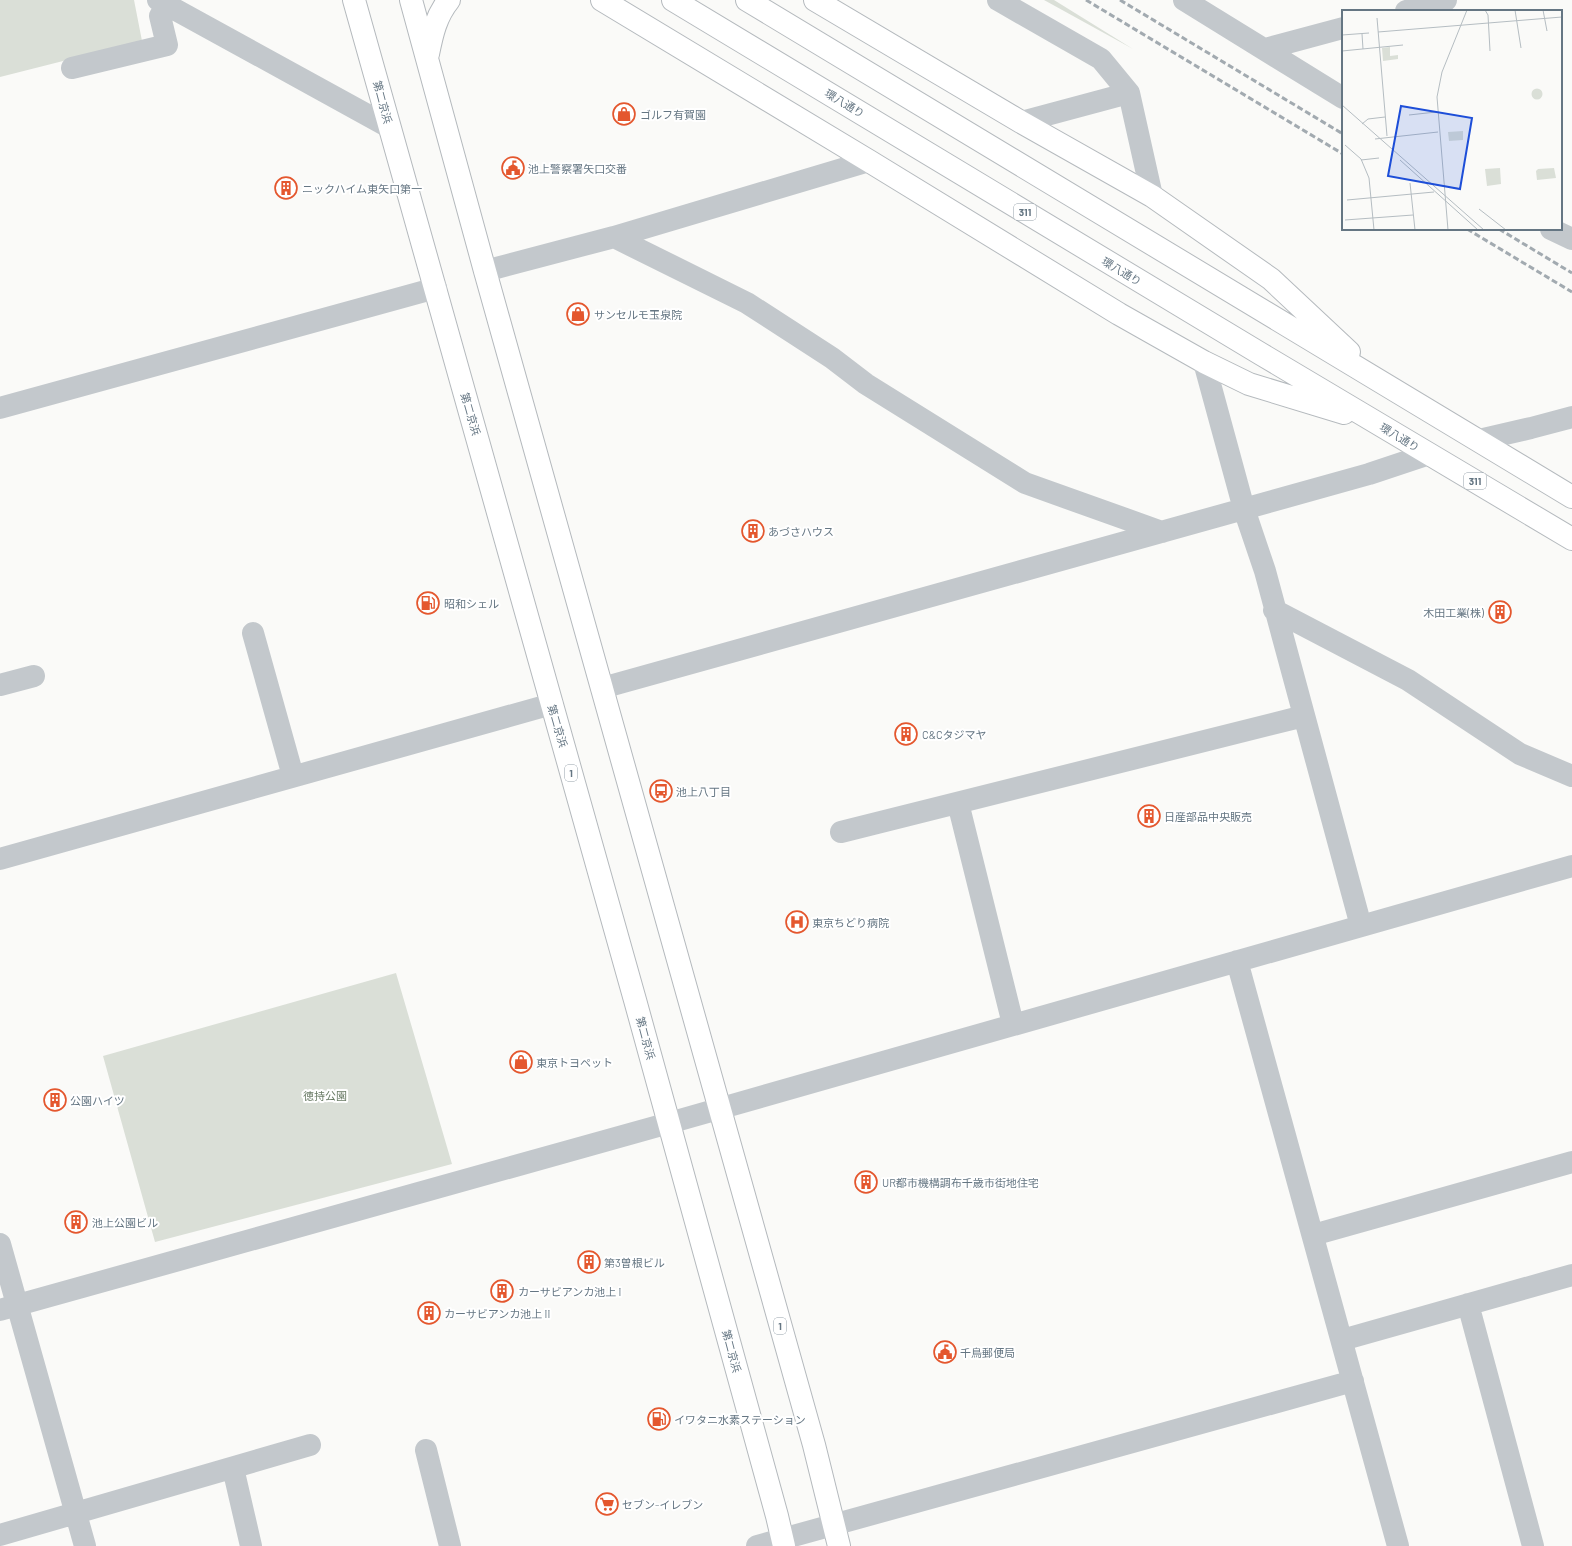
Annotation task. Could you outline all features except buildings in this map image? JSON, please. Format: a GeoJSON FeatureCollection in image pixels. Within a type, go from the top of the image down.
{"type":"FeatureCollection","features":[{"type":"Feature","properties":{"kind":"main road","name":"第二京浜"},"geometry":{"type":"LineString","coordinates":[[354,0],[669,1123],[777,1516],[783,1543]]}},
{"type":"Feature","properties":{"kind":"main road","name":"1"},"geometry":{"type":"LineString","coordinates":[[411,0],[718,1108],[814,1445],[839,1546]]}},
{"type":"Feature","properties":{"kind":"main road"},"geometry":{"type":"LineString","coordinates":[[428,57],[432,33],[441,9],[449,0]]}},
{"type":"Feature","properties":{"kind":"main road"},"geometry":{"type":"LineString","coordinates":[[602,0],[1119,314],[1204,362],[1249,384],[1378,424]]}},
{"type":"Feature","properties":{"kind":"main road","name":"環八通り"},"geometry":{"type":"LineString","coordinates":[[673,0],[1572,539]]}},
{"type":"Feature","properties":{"kind":"main road"},"geometry":{"type":"LineString","coordinates":[[747,0],[1572,497]]}},
{"type":"Feature","properties":{"kind":"main road"},"geometry":{"type":"LineString","coordinates":[[816,0],[1021,122],[1152,196],[1271,278],[1380,381]]}},
{"type":"Feature","properties":{"kind":"street"},"geometry":{"type":"LineString","coordinates":[[998,0],[1100,59],[1129,92],[1152,196]]}},
{"type":"Feature","properties":{"kind":"street"},"geometry":{"type":"LineString","coordinates":[[1184,0],[1342,97]]}},
{"type":"Feature","properties":{"kind":"street"},"geometry":{"type":"LineString","coordinates":[[1410,10],[1446,0]]}},
{"type":"Feature","properties":{"kind":"street"},"geometry":{"type":"LineString","coordinates":[[72,68],[167,45],[160,16],[162,2],[389,127]]}},
{"type":"Feature","properties":{"kind":"street"},"geometry":{"type":"LineString","coordinates":[[1265,49],[1342,28]]}},
{"type":"Feature","properties":{"kind":"street"},"geometry":{"type":"LineString","coordinates":[[1021,122],[1129,92]]}},
{"type":"Feature","properties":{"kind":"street"},"geometry":{"type":"LineString","coordinates":[[485,271],[614,236],[869,161]]}},
{"type":"Feature","properties":{"kind":"street"},"geometry":{"type":"LineString","coordinates":[[1553,230],[1572,239]]}},
{"type":"Feature","properties":{"kind":"street"},"geometry":{"type":"LineString","coordinates":[[614,236],[747,303],[832,358],[866,384],[1025,483],[1162,532]]}},
{"type":"Feature","properties":{"kind":"street"},"geometry":{"type":"LineString","coordinates":[[0,408],[436,288]]}},
{"type":"Feature","properties":{"kind":"street"},"geometry":{"type":"LineString","coordinates":[[1204,362],[1244,509],[1264,571],[1361,926]]}},
{"type":"Feature","properties":{"kind":"street"},"geometry":{"type":"LineString","coordinates":[[1479,440],[1572,417]]}},
{"type":"Feature","properties":{"kind":"street"},"geometry":{"type":"LineString","coordinates":[[602,688],[1369,474],[1429,454]]}},
{"type":"Feature","properties":{"kind":"street"},"geometry":{"type":"LineString","coordinates":[[1274,610],[1408,680],[1520,754],[1572,776]]}},
{"type":"Feature","properties":{"kind":"street"},"geometry":{"type":"LineString","coordinates":[[253,633],[293,776]]}},
{"type":"Feature","properties":{"kind":"street"},"geometry":{"type":"LineString","coordinates":[[0,685],[34,676]]}},
{"type":"Feature","properties":{"kind":"street"},"geometry":{"type":"LineString","coordinates":[[0,859],[552,704]]}},
{"type":"Feature","properties":{"kind":"street"},"geometry":{"type":"LineString","coordinates":[[841,832],[1304,716]]}},
{"type":"Feature","properties":{"kind":"street"},"geometry":{"type":"LineString","coordinates":[[958,803],[1013,1024]]}},
{"type":"Feature","properties":{"kind":"street"},"geometry":{"type":"LineString","coordinates":[[8,1307],[669,1123],[1572,866]]}},
{"type":"Feature","properties":{"kind":"street"},"geometry":{"type":"LineString","coordinates":[[1237,961],[1398,1546]]}},
{"type":"Feature","properties":{"kind":"street"},"geometry":{"type":"LineString","coordinates":[[1313,1235],[1572,1162]]}},
{"type":"Feature","properties":{"kind":"street"},"geometry":{"type":"LineString","coordinates":[[0,1244],[8,1307],[76,1514],[85,1546]]}},
{"type":"Feature","properties":{"kind":"street"},"geometry":{"type":"LineString","coordinates":[[1342,1340],[1572,1275]]}},
{"type":"Feature","properties":{"kind":"street"},"geometry":{"type":"LineString","coordinates":[[1468,1304],[1534,1546]]}},
{"type":"Feature","properties":{"kind":"street"},"geometry":{"type":"LineString","coordinates":[[758,1546],[783,1543],[833,1525],[1353,1381]]}},
{"type":"Feature","properties":{"kind":"street"},"geometry":{"type":"LineString","coordinates":[[0,1535],[310,1445]]}},
{"type":"Feature","properties":{"kind":"street"},"geometry":{"type":"LineString","coordinates":[[426,1450],[450,1546]]}},
{"type":"Feature","properties":{"kind":"street"},"geometry":{"type":"LineString","coordinates":[[233,1468],[251,1546]]}},
{"type":"Feature","properties":{"kind":"green space"},"geometry":{"type":"Polygon","coordinates":[[[0,0],[134,0],[142,41],[0,77],[0,0]]]}},
{"type":"Feature","properties":{"kind":"green space"},"geometry":{"type":"Polygon","coordinates":[[[1044,0],[1054,0],[1133,49],[1044,0]]]}},
{"type":"Feature","properties":{"kind":"green space","name":"徳持公園"},"geometry":{"type":"Polygon","coordinates":[[[396,973],[452,1164],[155,1242],[103,1056],[396,973]]]}},
{"type":"Feature","properties":{"kind":"railway"},"geometry":{"type":"LineString","coordinates":[[1086,0],[1342,153]]}},
{"type":"Feature","properties":{"kind":"railway"},"geometry":{"type":"LineString","coordinates":[[1120,0],[1342,133]]}},
{"type":"Feature","properties":{"kind":"railway"},"geometry":{"type":"LineString","coordinates":[[1469,230],[1572,292]]}},
{"type":"Feature","properties":{"kind":"railway"},"geometry":{"type":"LineString","coordinates":[[1501,230],[1572,273]]}},
{"type":"Feature","properties":{"kind":"place","name":"ゴルフ有賀園"},"geometry":{"type":"Point","coordinates":[624,114]}},
{"type":"Feature","properties":{"kind":"place","name":"池上警察署矢口交番"},"geometry":{"type":"Point","coordinates":[513,168]}},
{"type":"Feature","properties":{"kind":"place","name":"ニックハイム東矢口第一"},"geometry":{"type":"Point","coordinates":[286,188]}},
{"type":"Feature","properties":{"kind":"place","name":"サンセルモ玉泉院"},"geometry":{"type":"Point","coordinates":[578,314]}},
{"type":"Feature","properties":{"kind":"place","name":"あづさハウス"},"geometry":{"type":"Point","coordinates":[753,531]}},
{"type":"Feature","properties":{"kind":"place","name":"昭和シェル"},"geometry":{"type":"Point","coordinates":[428,603]}},
{"type":"Feature","properties":{"kind":"place","name":"木田工業(株)"},"geometry":{"type":"Point","coordinates":[1500,612]}},
{"type":"Feature","properties":{"kind":"place","name":"C&Cタジマヤ"},"geometry":{"type":"Point","coordinates":[906,734]}},
{"type":"Feature","properties":{"kind":"place","name":"池上八丁目"},"geometry":{"type":"Point","coordinates":[661,791]}},
{"type":"Feature","properties":{"kind":"place","name":"日産部品中央販売"},"geometry":{"type":"Point","coordinates":[1149,816]}},
{"type":"Feature","properties":{"kind":"place","name":"東京ちどり病院"},"geometry":{"type":"Point","coordinates":[797,922]}},
{"type":"Feature","properties":{"kind":"place","name":"東京トヨペット"},"geometry":{"type":"Point","coordinates":[521,1062]}},
{"type":"Feature","properties":{"kind":"place","name":"公園ハイツ"},"geometry":{"type":"Point","coordinates":[55,1100]}},
{"type":"Feature","properties":{"kind":"place","name":"UR都市機構調布千歳市街地住宅"},"geometry":{"type":"Point","coordinates":[866,1182]}},
{"type":"Feature","properties":{"kind":"place","name":"池上公園ビル"},"geometry":{"type":"Point","coordinates":[76,1222]}},
{"type":"Feature","properties":{"kind":"place","name":"第3曽根ビル"},"geometry":{"type":"Point","coordinates":[589,1262]}},
{"type":"Feature","properties":{"kind":"place","name":"カーサビアンカ池上 I"},"geometry":{"type":"Point","coordinates":[502,1291]}},
{"type":"Feature","properties":{"kind":"place","name":"カーサビアンカ池上 II"},"geometry":{"type":"Point","coordinates":[429,1313]}},
{"type":"Feature","properties":{"kind":"place","name":"千鳥郵便局"},"geometry":{"type":"Point","coordinates":[945,1352]}},
{"type":"Feature","properties":{"kind":"place","name":"イワタニ水素ステーション"},"geometry":{"type":"Point","coordinates":[659,1419]}},
{"type":"Feature","properties":{"kind":"place","name":"セブン-イレブン"},"geometry":{"type":"Point","coordinates":[607,1504]}}]}
